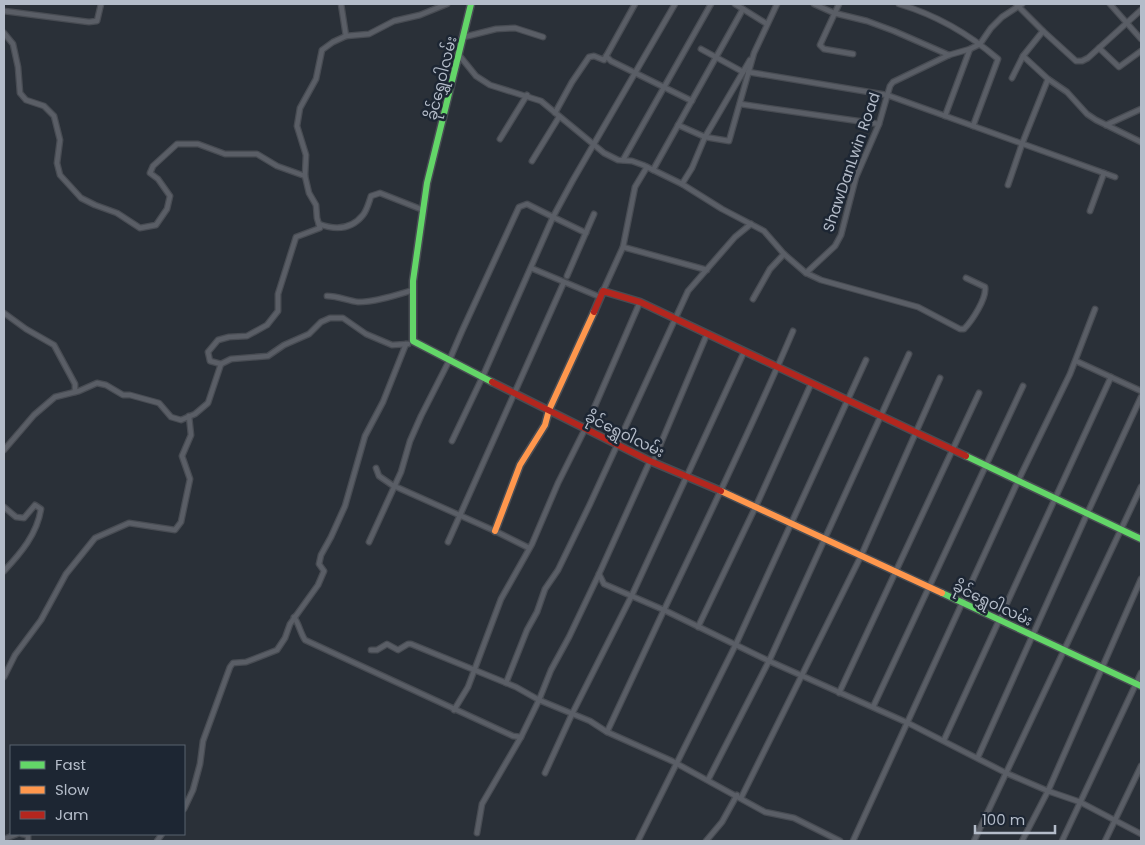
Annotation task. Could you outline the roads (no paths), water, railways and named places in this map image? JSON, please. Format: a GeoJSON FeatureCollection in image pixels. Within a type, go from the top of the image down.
{"type":"FeatureCollection","features":[{"type":"Feature","properties":{"kind":"street"},"geometry":{"type":"LineString","coordinates":[[5,9],[89,22],[97,21],[101,4]]}},
{"type":"Feature","properties":{"kind":"street"},"geometry":{"type":"LineString","coordinates":[[341,4],[346,36]]}},
{"type":"Feature","properties":{"kind":"street"},"geometry":{"type":"LineString","coordinates":[[413,341],[406,344],[392,345],[366,334],[343,318],[330,318],[321,322],[309,334],[284,345],[268,356],[231,359],[220,364],[210,361],[208,352],[218,340],[247,336],[268,325],[278,310],[278,294],[296,237],[320,228],[316,205],[309,193],[305,176],[306,155],[297,126],[300,108],[316,79],[322,50],[346,36],[369,34],[394,21],[420,15],[447,4]]}},
{"type":"Feature","properties":{"kind":"street","name":"ခိုင်ရွှေဝါလမ်း"},"geometry":{"type":"LineString","coordinates":[[471,4],[427,183],[413,290],[413,341],[449,362],[652,461],[756,506],[1139,685]]}},
{"type":"Feature","properties":{"kind":"street"},"geometry":{"type":"LineString","coordinates":[[555,113],[572,82],[589,57],[594,56],[604,60],[635,4]]}},
{"type":"Feature","properties":{"kind":"street"},"geometry":{"type":"LineString","coordinates":[[452,441],[553,217],[675,4]]}},
{"type":"Feature","properties":{"kind":"street"},"geometry":{"type":"LineString","coordinates":[[623,160],[711,4]]}},
{"type":"Feature","properties":{"kind":"street"},"geometry":{"type":"LineString","coordinates":[[735,4],[767,24]]}},
{"type":"Feature","properties":{"kind":"street"},"geometry":{"type":"LineString","coordinates":[[682,184],[692,168],[705,137],[746,72],[777,4]]}},
{"type":"Feature","properties":{"kind":"street"},"geometry":{"type":"LineString","coordinates":[[814,4],[834,13],[878,25],[949,55]]}},
{"type":"Feature","properties":{"kind":"street"},"geometry":{"type":"LineString","coordinates":[[839,4],[820,48],[853,54]]}},
{"type":"Feature","properties":{"kind":"street"},"geometry":{"type":"LineString","coordinates":[[899,4],[945,22],[980,44],[999,60],[973,126]]}},
{"type":"Feature","properties":{"kind":"street"},"geometry":{"type":"LineString","coordinates":[[1110,4],[1141,39]]}},
{"type":"Feature","properties":{"kind":"street"},"geometry":{"type":"LineString","coordinates":[[1019,5],[1043,31],[1076,60],[1082,62],[1141,10]]}},
{"type":"Feature","properties":{"kind":"street","name":"ShawDanLwin Road"},"geometry":{"type":"LineString","coordinates":[[806,273],[834,246],[841,235],[856,177],[879,124],[893,82],[949,55],[980,44],[991,28],[1002,17],[1019,5]]}},
{"type":"Feature","properties":{"kind":"street"},"geometry":{"type":"LineString","coordinates":[[652,170],[743,9]]}},
{"type":"Feature","properties":{"kind":"street"},"geometry":{"type":"LineString","coordinates":[[464,37],[496,29],[515,28],[543,37]]}},
{"type":"Feature","properties":{"kind":"street"},"geometry":{"type":"LineString","coordinates":[[1012,78],[1023,56],[1043,31]]}},
{"type":"Feature","properties":{"kind":"street"},"geometry":{"type":"LineString","coordinates":[[4,33],[14,44],[20,93],[26,100],[44,106],[54,116],[60,140],[58,163],[60,175],[81,198],[117,213],[140,228],[156,225],[166,209],[170,196],[158,179],[150,173],[153,166],[177,144],[198,144],[225,154],[257,154],[277,166],[305,176]]}},
{"type":"Feature","properties":{"kind":"street"},"geometry":{"type":"LineString","coordinates":[[1099,48],[1119,67],[1141,51]]}},
{"type":"Feature","properties":{"kind":"street"},"geometry":{"type":"LineString","coordinates":[[701,49],[746,72],[887,96],[1115,177]]}},
{"type":"Feature","properties":{"kind":"street"},"geometry":{"type":"LineString","coordinates":[[944,116],[970,49]]}},
{"type":"Feature","properties":{"kind":"street"},"geometry":{"type":"LineString","coordinates":[[459,55],[476,76],[490,85],[527,95],[541,101],[604,153],[623,160],[632,161],[682,184],[722,210],[764,231],[784,254],[806,273],[821,280],[918,307],[960,329],[964,329],[974,316],[986,292],[985,287],[966,278]]}},
{"type":"Feature","properties":{"kind":"street"},"geometry":{"type":"LineString","coordinates":[[606,56],[611,61],[692,101]]}},
{"type":"Feature","properties":{"kind":"street"},"geometry":{"type":"LineString","coordinates":[[1023,56],[1048,79],[1067,92],[1087,114],[1141,142]]}},
{"type":"Feature","properties":{"kind":"street"},"geometry":{"type":"LineString","coordinates":[[678,125],[705,137],[729,142],[740,104],[746,72]]}},
{"type":"Feature","properties":{"kind":"street"},"geometry":{"type":"LineString","coordinates":[[1008,185],[1048,79]]}},
{"type":"Feature","properties":{"kind":"street"},"geometry":{"type":"LineString","coordinates":[[500,139],[527,95]]}},
{"type":"Feature","properties":{"kind":"street"},"geometry":{"type":"LineString","coordinates":[[740,104],[879,124]]}},
{"type":"Feature","properties":{"kind":"street"},"geometry":{"type":"LineString","coordinates":[[1106,125],[1141,109]]}},
{"type":"Feature","properties":{"kind":"street"},"geometry":{"type":"LineString","coordinates":[[532,161],[559,117]]}},
{"type":"Feature","properties":{"kind":"street"},"geometry":{"type":"LineString","coordinates":[[495,531],[520,465],[545,425],[549,410],[623,247],[635,187],[647,167]]}},
{"type":"Feature","properties":{"kind":"street"},"geometry":{"type":"LineString","coordinates":[[1090,211],[1104,173]]}},
{"type":"Feature","properties":{"kind":"street"},"geometry":{"type":"LineString","coordinates":[[319,224],[333,229],[352,225],[363,215],[371,196],[380,193],[423,210]]}},
{"type":"Feature","properties":{"kind":"street"},"geometry":{"type":"LineString","coordinates":[[369,542],[401,472],[410,441],[421,416],[449,362],[519,206],[527,204],[586,233]]}},
{"type":"Feature","properties":{"kind":"street"},"geometry":{"type":"LineString","coordinates":[[567,276],[594,214]]}},
{"type":"Feature","properties":{"kind":"street"},"geometry":{"type":"LineString","coordinates":[[506,683],[545,589],[558,570],[688,291],[734,237],[751,224]]}},
{"type":"Feature","properties":{"kind":"street"},"geometry":{"type":"LineString","coordinates":[[623,247],[707,270]]}},
{"type":"Feature","properties":{"kind":"street"},"geometry":{"type":"LineString","coordinates":[[753,299],[770,269],[784,254]]}},
{"type":"Feature","properties":{"kind":"street"},"geometry":{"type":"LineString","coordinates":[[531,268],[564,282],[601,294],[640,302],[1141,539]]}},
{"type":"Feature","properties":{"kind":"street"},"geometry":{"type":"LineString","coordinates":[[448,542],[564,282]]}},
{"type":"Feature","properties":{"kind":"street"},"geometry":{"type":"LineString","coordinates":[[327,296],[338,296],[357,302],[390,297],[413,290]]}},
{"type":"Feature","properties":{"kind":"street"},"geometry":{"type":"LineString","coordinates":[[454,710],[468,687],[502,600],[529,548],[585,429],[640,302]]}},
{"type":"Feature","properties":{"kind":"street"},"geometry":{"type":"LineString","coordinates":[[853,841],[1018,481],[1076,360],[1095,309]]}},
{"type":"Feature","properties":{"kind":"street"},"geometry":{"type":"LineString","coordinates":[[4,312],[54,345],[75,384],[75,392]]}},
{"type":"Feature","properties":{"kind":"street"},"geometry":{"type":"LineString","coordinates":[[607,732],[706,520],[721,492],[793,331]]}},
{"type":"Feature","properties":{"kind":"street"},"geometry":{"type":"LineString","coordinates":[[477,833],[482,804],[540,700],[551,670],[569,637],[652,461],[707,334]]}},
{"type":"Feature","properties":{"kind":"street"},"geometry":{"type":"LineString","coordinates":[[185,807],[195,783],[203,741],[230,667],[233,663],[246,662],[276,650],[285,638],[294,616],[318,585],[324,571],[319,564],[321,555],[345,506],[365,436],[383,402],[406,344]]}},
{"type":"Feature","properties":{"kind":"street"},"geometry":{"type":"LineString","coordinates":[[545,773],[572,714],[632,596],[659,533],[744,352]]}},
{"type":"Feature","properties":{"kind":"street"},"geometry":{"type":"LineString","coordinates":[[708,780],[769,661],[909,354]]}},
{"type":"Feature","properties":{"kind":"street"},"geometry":{"type":"LineString","coordinates":[[638,841],[736,644],[866,360]]}},
{"type":"Feature","properties":{"kind":"street"},"geometry":{"type":"LineString","coordinates":[[1076,360],[1141,392]]}},
{"type":"Feature","properties":{"kind":"street"},"geometry":{"type":"LineString","coordinates":[[4,450],[34,415],[55,397],[75,392],[96,383],[106,385],[123,395],[160,403],[171,417],[180,420],[195,414],[208,403],[220,364]]}},
{"type":"Feature","properties":{"kind":"street"},"geometry":{"type":"LineString","coordinates":[[944,740],[1111,377]]}},
{"type":"Feature","properties":{"kind":"street"},"geometry":{"type":"LineString","coordinates":[[706,841],[722,822],[739,796],[802,676],[861,556],[940,378]]}},
{"type":"Feature","properties":{"kind":"street"},"geometry":{"type":"LineString","coordinates":[[698,627],[756,506],[811,384]]}},
{"type":"Feature","properties":{"kind":"street"},"geometry":{"type":"LineString","coordinates":[[873,707],[1023,386]]}},
{"type":"Feature","properties":{"kind":"street"},"geometry":{"type":"LineString","coordinates":[[839,693],[979,393]]}},
{"type":"Feature","properties":{"kind":"street"},"geometry":{"type":"LineString","coordinates":[[978,757],[1141,397]]}},
{"type":"Feature","properties":{"kind":"street"},"geometry":{"type":"LineString","coordinates":[[4,677],[15,655],[41,620],[66,574],[95,538],[129,524],[175,530],[181,522],[190,479],[182,456],[191,435],[189,416]]}},
{"type":"Feature","properties":{"kind":"street"},"geometry":{"type":"LineString","coordinates":[[376,468],[379,476],[395,486],[529,548]]}},
{"type":"Feature","properties":{"kind":"street"},"geometry":{"type":"LineString","coordinates":[[974,841],[1141,487]]}},
{"type":"Feature","properties":{"kind":"street"},"geometry":{"type":"LineString","coordinates":[[4,507],[16,517],[24,518],[36,505],[41,509],[38,524],[20,554],[4,571]]}},
{"type":"Feature","properties":{"kind":"street"},"geometry":{"type":"LineString","coordinates":[[599,574],[604,584],[908,723],[978,757],[1006,773],[1080,802],[1141,834]]}},
{"type":"Feature","properties":{"kind":"street"},"geometry":{"type":"LineString","coordinates":[[1022,841],[1048,791],[1141,579]]}},
{"type":"Feature","properties":{"kind":"street"},"geometry":{"type":"LineString","coordinates":[[294,616],[299,623],[300,632],[305,640],[330,650],[454,710],[513,736],[521,737]]}},
{"type":"Feature","properties":{"kind":"street"},"geometry":{"type":"LineString","coordinates":[[371,650],[377,650],[387,644],[398,650],[411,644],[474,669],[590,721],[607,732],[676,763],[765,812],[794,818],[840,841]]}},
{"type":"Feature","properties":{"kind":"street"},"geometry":{"type":"LineString","coordinates":[[1062,841],[1139,685],[1141,673]]}},
{"type":"Feature","properties":{"kind":"street"},"geometry":{"type":"LineString","coordinates":[[1105,841],[1141,766]]}}]}
